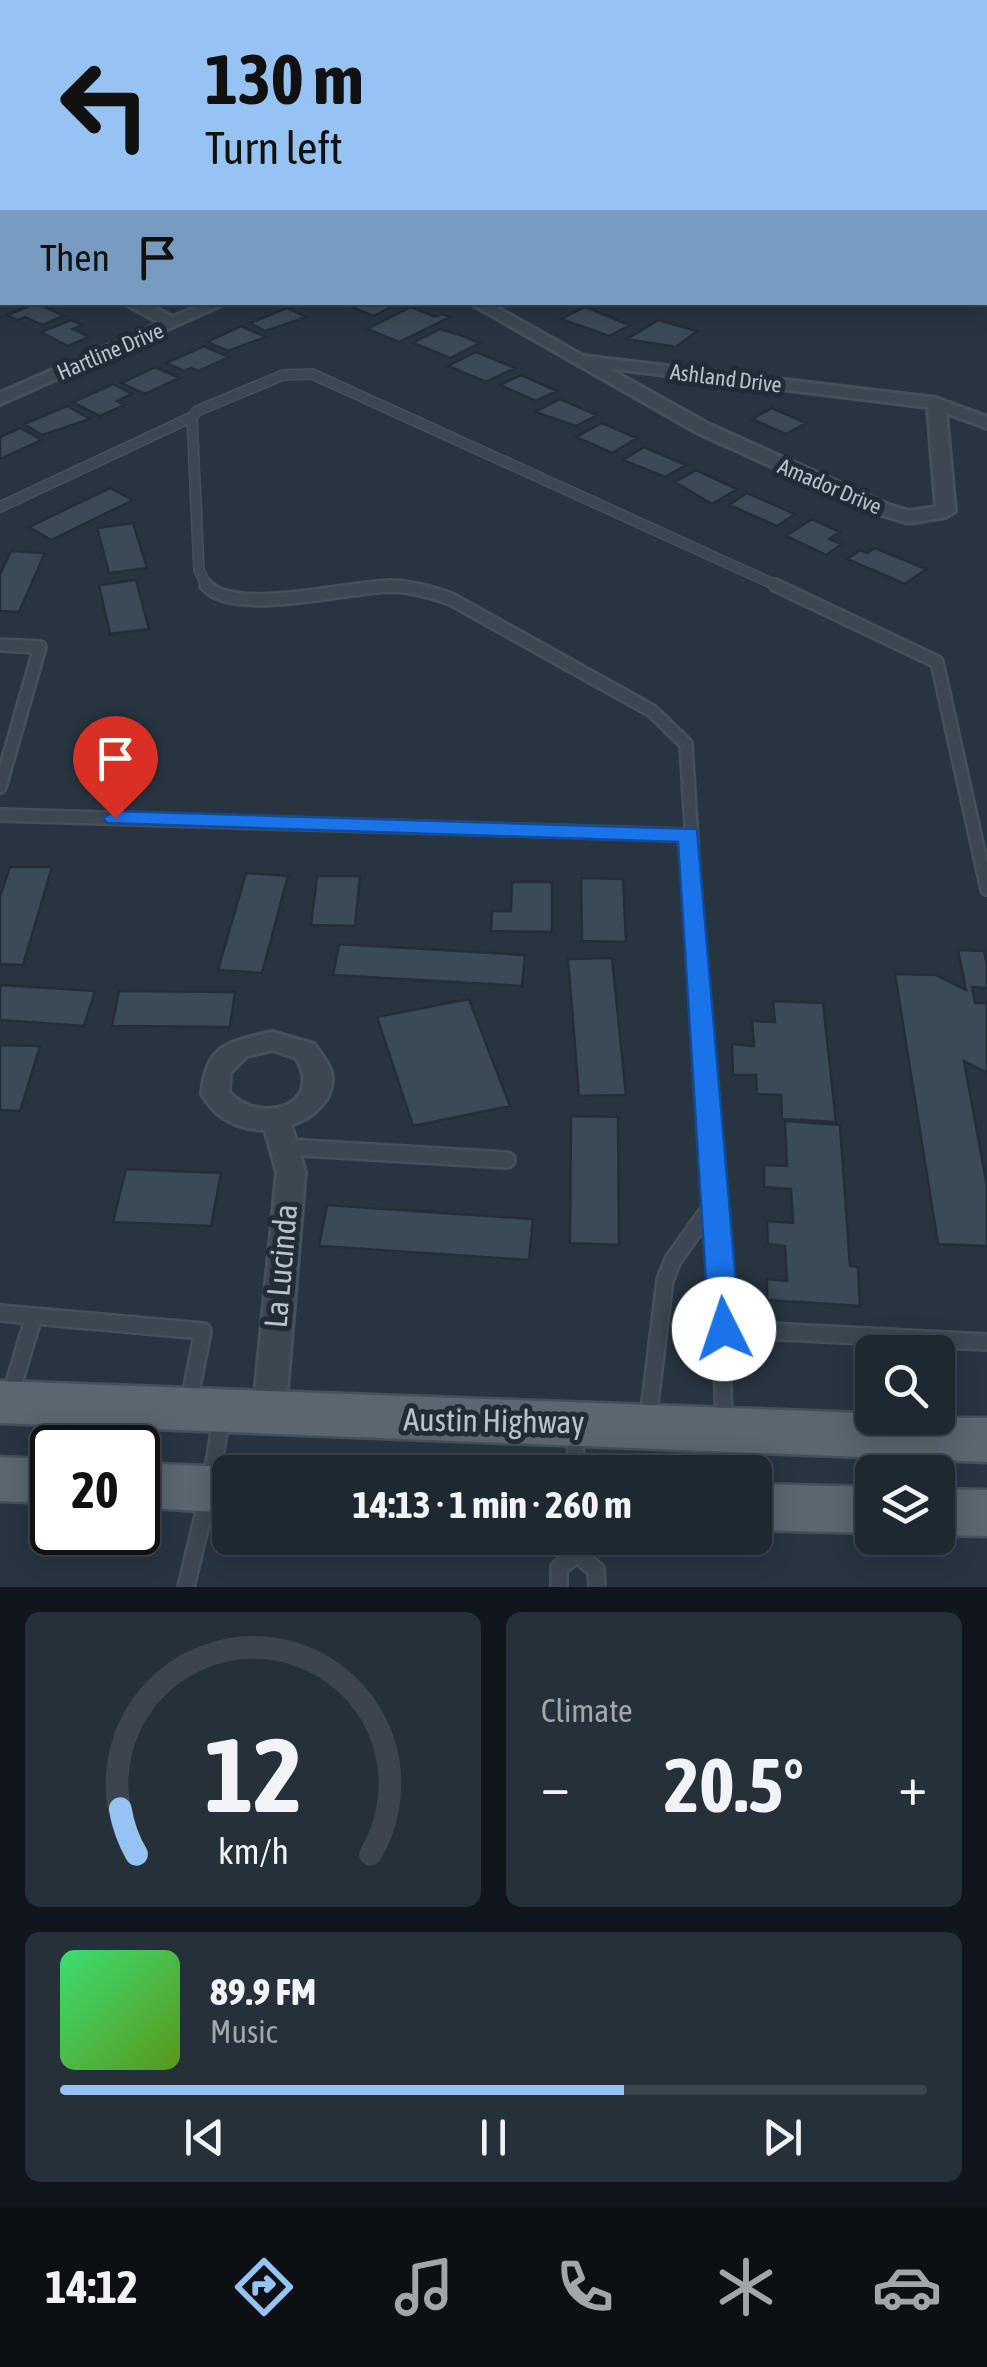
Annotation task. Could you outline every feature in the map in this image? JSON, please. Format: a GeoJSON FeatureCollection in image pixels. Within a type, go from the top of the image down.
{"type":"FeatureCollection","features":[{"type":"Feature","properties":{"kind":"main road","name":"Austin Highway"},"geometry":{"type":"LineString","coordinates":[[4,1402],[226,1413],[724,1426],[987,1440]]}},
{"type":"Feature","properties":{"kind":"main road"},"geometry":{"type":"LineString","coordinates":[[0,1479],[30,1480]]}},
{"type":"Feature","properties":{"kind":"main road"},"geometry":{"type":"LineString","coordinates":[[160,1486],[212,1489]]}},
{"type":"Feature","properties":{"kind":"main road"},"geometry":{"type":"LineString","coordinates":[[772,1507],[855,1510]]}},
{"type":"Feature","properties":{"kind":"main road"},"geometry":{"type":"LineString","coordinates":[[955,1512],[987,1513]]}},
{"type":"Feature","properties":{"kind":"street"},"geometry":{"type":"LineString","coordinates":[[135,305],[173,324]]}},
{"type":"Feature","properties":{"kind":"street","name":"Hartline Drive"},"geometry":{"type":"LineString","coordinates":[[0,398],[214,305]]}},
{"type":"Feature","properties":{"kind":"street","name":"Ashland Drive"},"geometry":{"type":"LineString","coordinates":[[479,305],[579,360],[936,403],[987,423]]}},
{"type":"Feature","properties":{"kind":"street","name":"Amador Drive"},"geometry":{"type":"LineString","coordinates":[[579,360],[704,429],[794,472],[908,517],[946,511],[936,403]]}},
{"type":"Feature","properties":{"kind":"street"},"geometry":{"type":"LineString","coordinates":[[936,403],[987,406]]}},
{"type":"Feature","properties":{"kind":"street","name":"La Lucinda"},"geometry":{"type":"LineString","coordinates":[[226,1413],[290,1172],[280,1133]]}},
{"type":"Feature","properties":{"kind":"lane"},"geometry":{"type":"LineString","coordinates":[[0,507],[192,417],[197,411],[282,375],[312,374],[938,662],[987,888]]}},
{"type":"Feature","properties":{"kind":"lane"},"geometry":{"type":"LineString","coordinates":[[192,417],[200,570],[208,589],[236,600],[392,586],[422,589],[451,599],[652,711],[686,744],[724,1329],[724,1426]]}},
{"type":"Feature","properties":{"kind":"lane"},"geometry":{"type":"LineString","coordinates":[[0,645],[40,647],[0,787]]}},
{"type":"Feature","properties":{"kind":"lane"},"geometry":{"type":"LineString","coordinates":[[0,815],[689,834]]}},
{"type":"Feature","properties":{"kind":"lane"},"geometry":{"type":"LineString","coordinates":[[280,1133],[507,1160]]}},
{"type":"Feature","properties":{"kind":"lane"},"geometry":{"type":"LineString","coordinates":[[647,1424],[665,1280],[673,1260],[716,1200]]}},
{"type":"Feature","properties":{"kind":"lane"},"geometry":{"type":"LineString","coordinates":[[0,1313],[203,1331],[226,1413],[223,1455]]}},
{"type":"Feature","properties":{"kind":"lane"},"geometry":{"type":"LineString","coordinates":[[4,1402],[34,1316]]}},
{"type":"Feature","properties":{"kind":"lane"},"geometry":{"type":"LineString","coordinates":[[724,1329],[987,1342]]}},
{"type":"Feature","properties":{"kind":"lane"},"geometry":{"type":"LineString","coordinates":[[575,1455],[576,1423]]}},
{"type":"Feature","properties":{"kind":"lane"},"geometry":{"type":"LineString","coordinates":[[186,1587],[212,1512]]}},
{"type":"Feature","properties":{"kind":"lane"},"geometry":{"type":"LineString","coordinates":[[559,1587],[560,1568],[569,1555]]}},
{"type":"Feature","properties":{"kind":"lane"},"geometry":{"type":"LineString","coordinates":[[584,1555],[596,1570],[597,1587]]}},
{"type":"Feature","properties":{"kind":"building"},"geometry":{"type":"Polygon","coordinates":[[[41,305],[64,316],[42,325],[25,317],[17,320],[7,315],[41,305]]]}},
{"type":"Feature","properties":{"kind":"building"},"geometry":{"type":"Polygon","coordinates":[[[347,305],[395,305],[373,316],[347,305]]]}},
{"type":"Feature","properties":{"kind":"building"},"geometry":{"type":"Polygon","coordinates":[[[411,307],[435,317],[450,317],[399,342],[367,329],[411,307]]]}},
{"type":"Feature","properties":{"kind":"building"},"geometry":{"type":"Polygon","coordinates":[[[585,307],[630,325],[609,336],[561,319],[585,307]]]}},
{"type":"Feature","properties":{"kind":"building"},"geometry":{"type":"Polygon","coordinates":[[[287,308],[307,317],[265,331],[250,323],[287,308]]]}},
{"type":"Feature","properties":{"kind":"building"},"geometry":{"type":"Polygon","coordinates":[[[71,320],[83,325],[73,329],[89,337],[68,346],[41,332],[71,320]]]}},
{"type":"Feature","properties":{"kind":"building"},"geometry":{"type":"Polygon","coordinates":[[[658,320],[697,331],[676,347],[627,339],[658,320]]]}},
{"type":"Feature","properties":{"kind":"building"},"geometry":{"type":"Polygon","coordinates":[[[241,326],[266,337],[228,351],[207,342],[241,326]]]}},
{"type":"Feature","properties":{"kind":"building"},"geometry":{"type":"Polygon","coordinates":[[[440,329],[480,343],[450,358],[413,343],[440,329]]]}},
{"type":"Feature","properties":{"kind":"building"},"geometry":{"type":"Polygon","coordinates":[[[204,346],[229,357],[199,371],[184,371],[166,363],[204,346]]]}},
{"type":"Feature","properties":{"kind":"building"},"geometry":{"type":"Polygon","coordinates":[[[476,352],[515,368],[486,382],[448,366],[476,352]]]}},
{"type":"Feature","properties":{"kind":"building"},"geometry":{"type":"Polygon","coordinates":[[[155,367],[180,378],[145,394],[121,383],[155,367]]]}},
{"type":"Feature","properties":{"kind":"building"},"geometry":{"type":"Polygon","coordinates":[[[521,375],[557,391],[536,401],[500,385],[521,375]]]}},
{"type":"Feature","properties":{"kind":"building"},"geometry":{"type":"Polygon","coordinates":[[[113,384],[132,394],[117,401],[125,405],[100,416],[73,402],[113,384]]]}},
{"type":"Feature","properties":{"kind":"building"},"geometry":{"type":"Polygon","coordinates":[[[560,399],[597,415],[576,426],[535,412],[560,399]]]}},
{"type":"Feature","properties":{"kind":"building"},"geometry":{"type":"Polygon","coordinates":[[[67,406],[90,419],[42,435],[24,424],[67,406]]]}},
{"type":"Feature","properties":{"kind":"building"},"geometry":{"type":"Polygon","coordinates":[[[772,408],[806,423],[786,434],[752,419],[772,408]]]}},
{"type":"Feature","properties":{"kind":"building"},"geometry":{"type":"Polygon","coordinates":[[[602,423],[637,438],[612,453],[576,437],[602,423]]]}},
{"type":"Feature","properties":{"kind":"building"},"geometry":{"type":"Polygon","coordinates":[[[20,428],[42,440],[0,459],[0,437],[20,428]]]}},
{"type":"Feature","properties":{"kind":"building"},"geometry":{"type":"Polygon","coordinates":[[[644,447],[686,465],[665,477],[623,460],[644,447]]]}},
{"type":"Feature","properties":{"kind":"building"},"geometry":{"type":"Polygon","coordinates":[[[696,470],[737,489],[712,504],[675,482],[696,470]]]}},
{"type":"Feature","properties":{"kind":"building"},"geometry":{"type":"Polygon","coordinates":[[[110,488],[133,500],[51,540],[29,527],[110,488]]]}},
{"type":"Feature","properties":{"kind":"building"},"geometry":{"type":"Polygon","coordinates":[[[747,493],[795,514],[777,526],[729,505],[747,493]]]}},
{"type":"Feature","properties":{"kind":"building"},"geometry":{"type":"Polygon","coordinates":[[[812,519],[840,532],[829,539],[842,544],[826,555],[786,536],[812,519]]]}},
{"type":"Feature","properties":{"kind":"building"},"geometry":{"type":"Polygon","coordinates":[[[133,523],[147,568],[109,573],[97,528],[133,523]]]}},
{"type":"Feature","properties":{"kind":"building"},"geometry":{"type":"Polygon","coordinates":[[[875,548],[926,569],[905,584],[847,559],[860,550],[867,553],[875,548]]]}},
{"type":"Feature","properties":{"kind":"building"},"geometry":{"type":"Polygon","coordinates":[[[11,551],[45,553],[19,612],[0,611],[0,574],[11,551]]]}},
{"type":"Feature","properties":{"kind":"building"},"geometry":{"type":"Polygon","coordinates":[[[136,580],[149,629],[110,634],[99,585],[136,580]]]}},
{"type":"Feature","properties":{"kind":"building"},"geometry":{"type":"Polygon","coordinates":[[[10,867],[52,867],[23,965],[0,964],[0,896],[10,867]]]}},
{"type":"Feature","properties":{"kind":"building"},"geometry":{"type":"Polygon","coordinates":[[[246,873],[288,876],[262,973],[218,970],[246,873]]]}},
{"type":"Feature","properties":{"kind":"building"},"geometry":{"type":"Polygon","coordinates":[[[317,876],[360,876],[355,926],[311,925],[317,876]]]}},
{"type":"Feature","properties":{"kind":"building"},"geometry":{"type":"Polygon","coordinates":[[[581,878],[623,879],[626,942],[582,941],[581,878]]]}},
{"type":"Feature","properties":{"kind":"building"},"geometry":{"type":"Polygon","coordinates":[[[512,882],[552,882],[552,932],[491,931],[492,911],[511,911],[512,882]]]}},
{"type":"Feature","properties":{"kind":"building"},"geometry":{"type":"Polygon","coordinates":[[[339,944],[525,955],[522,986],[333,975],[339,944]]]}},
{"type":"Feature","properties":{"kind":"building"},"geometry":{"type":"Polygon","coordinates":[[[958,950],[984,951],[987,965],[987,988],[972,987],[975,1003],[987,1003],[987,1073],[964,1061],[987,1186],[987,1246],[938,1244],[895,974],[936,975],[966,990],[958,950]]]}},
{"type":"Feature","properties":{"kind":"building"},"geometry":{"type":"Polygon","coordinates":[[[612,958],[626,1095],[579,1096],[568,959],[612,958]]]}},
{"type":"Feature","properties":{"kind":"building"},"geometry":{"type":"Polygon","coordinates":[[[0,985],[95,991],[84,1026],[0,1020],[0,985]]]}},
{"type":"Feature","properties":{"kind":"building"},"geometry":{"type":"Polygon","coordinates":[[[119,991],[235,992],[230,1027],[112,1026],[119,991]]]}},
{"type":"Feature","properties":{"kind":"building"},"geometry":{"type":"Polygon","coordinates":[[[469,999],[510,1106],[413,1126],[377,1017],[469,999]]]}},
{"type":"Feature","properties":{"kind":"building"},"geometry":{"type":"Polygon","coordinates":[[[773,1001],[823,1003],[836,1122],[782,1119],[781,1095],[757,1094],[756,1075],[733,1075],[732,1044],[754,1046],[752,1021],[775,1022],[773,1001]]]}},
{"type":"Feature","properties":{"kind":"building"},"geometry":{"type":"Polygon","coordinates":[[[0,1045],[40,1046],[20,1111],[0,1110],[0,1045]]]}},
{"type":"Feature","properties":{"kind":"building"},"geometry":{"type":"Polygon","coordinates":[[[571,1116],[618,1117],[619,1245],[570,1243],[571,1116]]]}},
{"type":"Feature","properties":{"kind":"building"},"geometry":{"type":"Polygon","coordinates":[[[785,1121],[840,1125],[850,1266],[858,1267],[860,1306],[767,1300],[767,1279],[787,1281],[785,1246],[768,1244],[767,1221],[793,1223],[791,1189],[764,1187],[764,1165],[787,1166],[785,1121]]]}},
{"type":"Feature","properties":{"kind":"building"},"geometry":{"type":"Polygon","coordinates":[[[126,1169],[221,1173],[211,1226],[113,1222],[126,1169]]]}},
{"type":"Feature","properties":{"kind":"building"},"geometry":{"type":"Polygon","coordinates":[[[327,1205],[533,1219],[529,1260],[319,1246],[327,1205]]]}},
{"type":"Feature","properties":{"kind":"route"},"geometry":{"type":"LineString","coordinates":[[115,818],[689,834],[724,1329]]}}]}
